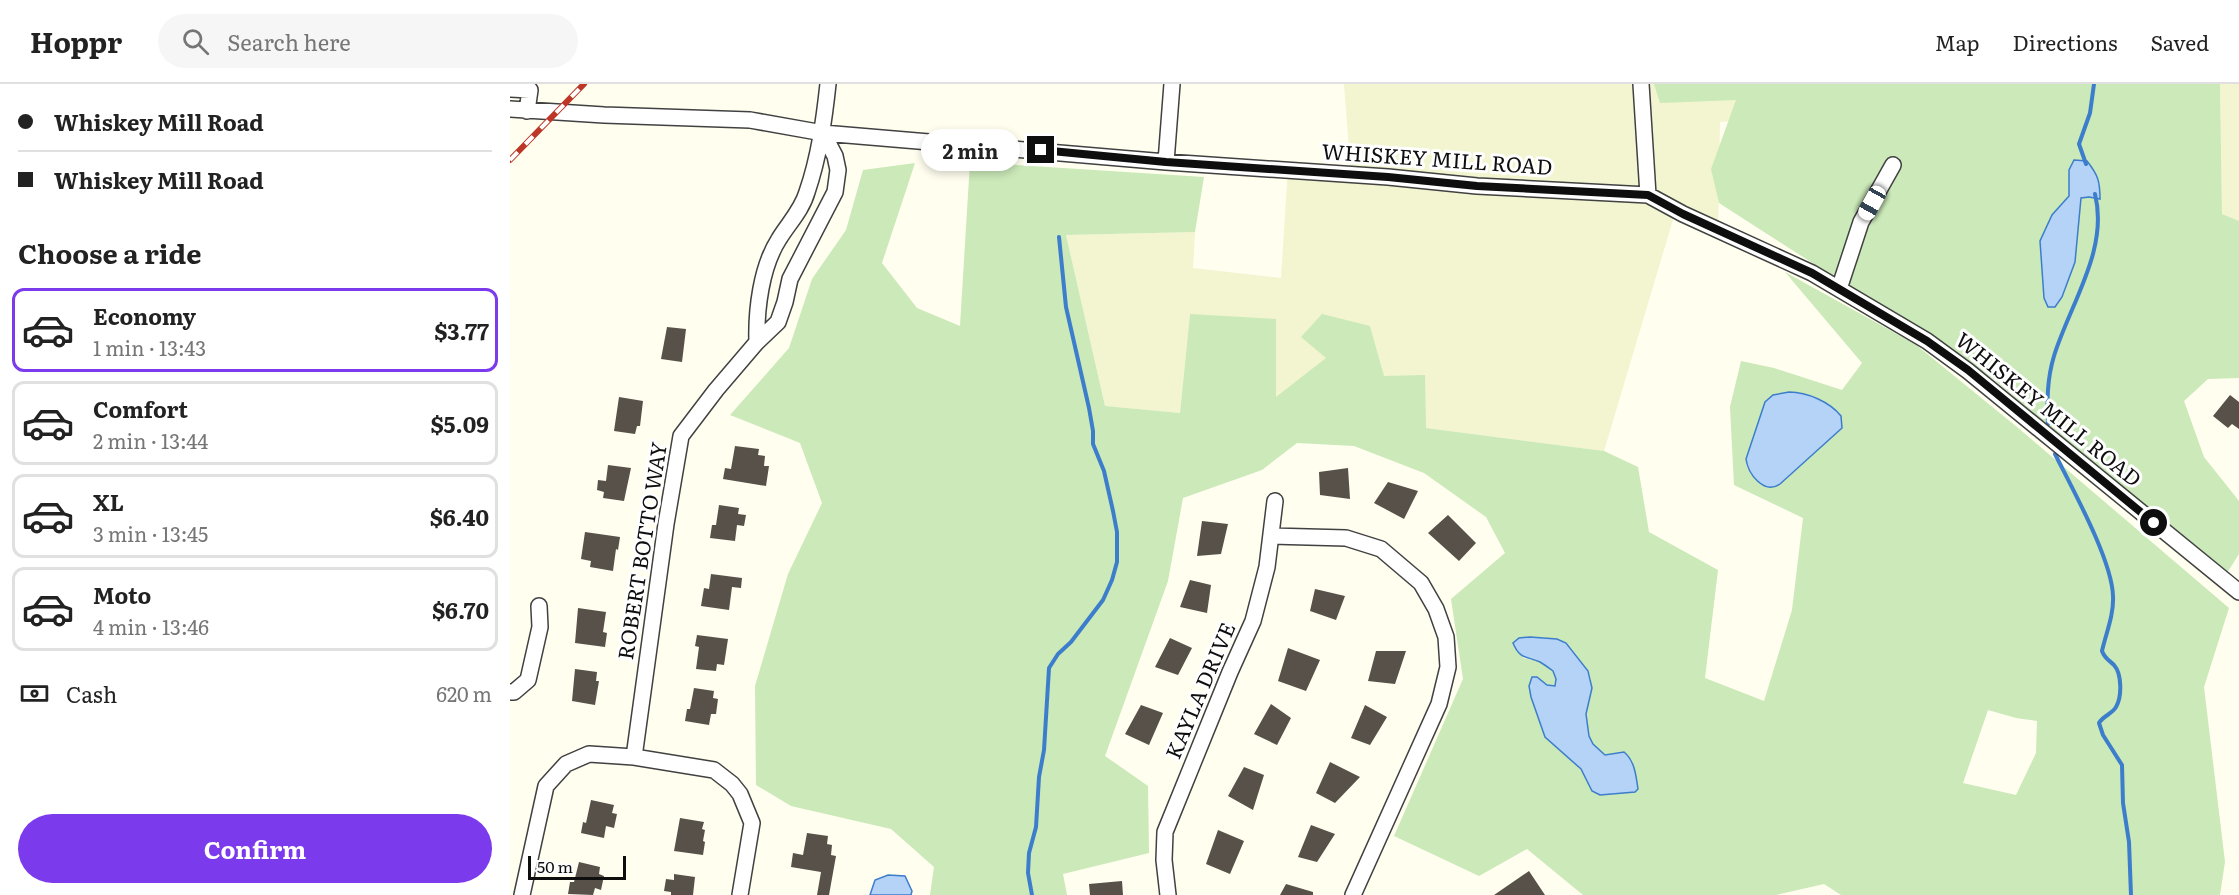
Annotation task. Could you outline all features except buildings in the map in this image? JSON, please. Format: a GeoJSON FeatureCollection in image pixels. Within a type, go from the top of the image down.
{"type":"FeatureCollection","features":[{"type":"Feature","properties":{"kind":"street"},"geometry":{"type":"LineString","coordinates":[[757,342],[758,308],[769,261],[778,241],[792,222],[807,194],[823,133],[828,84]]}},
{"type":"Feature","properties":{"kind":"street"},"geometry":{"type":"LineString","coordinates":[[1166,162],[1172,84]]}},
{"type":"Feature","properties":{"kind":"street"},"geometry":{"type":"LineString","coordinates":[[1641,84],[1648,195]]}},
{"type":"Feature","properties":{"kind":"street"},"geometry":{"type":"LineString","coordinates":[[510,89],[530,90],[527,111]]}},
{"type":"Feature","properties":{"kind":"street","name":"WHISKEY MILL ROAD"},"geometry":{"type":"LineString","coordinates":[[510,110],[750,120],[823,133],[1166,162],[1388,177],[1477,186],[1648,195],[1683,214],[1812,273],[1927,341],[1968,370],[2239,592]]}},
{"type":"Feature","properties":{"kind":"street","name":"ROBERT BOTTO WAY"},"geometry":{"type":"LineString","coordinates":[[633,757],[666,524],[681,436],[716,390],[757,342],[778,322],[790,279],[835,192],[838,170],[835,156],[823,133]]}},
{"type":"Feature","properties":{"kind":"street"},"geometry":{"type":"LineString","coordinates":[[1839,289],[1861,222],[1893,165]]}},
{"type":"Feature","properties":{"kind":"street","name":"KAYLA DRIVE"},"geometry":{"type":"LineString","coordinates":[[1168,895],[1164,860],[1165,832],[1253,621],[1267,567],[1275,501]]}},
{"type":"Feature","properties":{"kind":"street"},"geometry":{"type":"LineString","coordinates":[[1271,536],[1346,538],[1381,549],[1421,583],[1436,609],[1446,637],[1448,667],[1439,704],[1353,895]]}},
{"type":"Feature","properties":{"kind":"street"},"geometry":{"type":"LineString","coordinates":[[510,692],[514,692],[528,680],[540,627],[539,606]]}},
{"type":"Feature","properties":{"kind":"street"},"geometry":{"type":"LineString","coordinates":[[522,895],[546,786],[566,764],[589,754],[633,757],[714,770],[732,784],[740,794],[752,823],[740,895]]}},
{"type":"Feature","properties":{"kind":"green space"},"geometry":{"type":"Polygon","coordinates":[[[1344,84],[1794,84],[1796,117],[1720,122],[1718,234],[1675,213],[1604,451],[1426,428],[1384,377],[1370,326],[1276,398],[1190,314],[1180,413],[1105,406],[1066,235],[1195,232],[1193,268],[1281,278],[1288,169],[1351,175],[1344,84]]]}},
{"type":"Feature","properties":{"kind":"green space"},"geometry":{"type":"Polygon","coordinates":[[[1654,84],[2220,84],[2222,214],[2239,221],[2239,378],[2208,379],[2184,401],[2204,457],[2239,501],[2239,554],[2227,573],[2145,508],[1993,379],[1719,203],[1711,169],[1736,100],[1660,103],[1654,84]],[[2069,170],[2069,196],[2052,215],[2040,241],[2044,298],[2075,262],[2081,197],[2100,199],[2099,179],[2069,170]]]}},
{"type":"Feature","properties":{"kind":"green space"},"geometry":{"type":"Polygon","coordinates":[[[2220,84],[2239,84],[2239,221],[2222,214],[2220,84]]]}},
{"type":"Feature","properties":{"kind":"green space"},"geometry":{"type":"Polygon","coordinates":[[[970,162],[1204,177],[1195,232],[1066,235],[1105,406],[1180,413],[1190,314],[1276,319],[1276,397],[1326,358],[1301,337],[1322,314],[1370,326],[1384,376],[1425,375],[1426,428],[1604,451],[1638,467],[1649,532],[1718,570],[1705,678],[1764,701],[1792,610],[1803,518],[1734,485],[1730,407],[1741,361],[1774,368],[1842,390],[1862,363],[1785,272],[1915,344],[2017,427],[2229,608],[2204,687],[2225,862],[2220,895],[1841,895],[1824,884],[1776,895],[1583,895],[1527,849],[1479,876],[1394,836],[1463,679],[1451,599],[1505,553],[1486,517],[1424,473],[1354,446],[1297,443],[1262,470],[1183,498],[1168,581],[1105,756],[1148,786],[1149,853],[1063,874],[1067,895],[930,895],[934,867],[891,829],[791,806],[756,785],[755,686],[788,574],[822,503],[800,443],[730,415],[789,348],[812,279],[846,230],[863,170],[915,163],[882,263],[917,308],[960,326],[970,162]],[[1789,392],[1773,395],[1746,465],[1754,477],[1780,484],[1842,428],[1829,404],[1802,393],[1789,392]],[[1542,637],[1519,638],[1523,658],[1538,661],[1554,671],[1555,686],[1547,685],[1537,677],[1531,697],[1545,737],[1573,760],[1600,795],[1638,789],[1632,760],[1617,753],[1605,755],[1593,744],[1589,736],[1586,714],[1592,688],[1590,675],[1566,643],[1542,637]],[[1988,710],[1963,783],[2016,795],[2036,753],[2037,721],[1988,710]]]}},
{"type":"Feature","properties":{"kind":"water"},"geometry":{"type":"Polygon","coordinates":[[[2074,160],[2087,161],[2094,170],[2099,183],[2100,199],[2081,198],[2075,262],[2062,297],[2055,307],[2048,307],[2044,298],[2040,241],[2052,215],[2069,196],[2069,170],[2074,160]]]}},
{"type":"Feature","properties":{"kind":"water"},"geometry":{"type":"Polygon","coordinates":[[[1789,392],[1810,396],[1831,406],[1841,416],[1842,428],[1780,484],[1768,487],[1753,476],[1746,459],[1765,402],[1773,395],[1789,392]]]}},
{"type":"Feature","properties":{"kind":"water"},"geometry":{"type":"Polygon","coordinates":[[[1519,638],[1557,639],[1566,643],[1588,671],[1592,688],[1586,714],[1589,736],[1593,744],[1605,755],[1624,752],[1628,756],[1636,774],[1638,789],[1635,792],[1600,795],[1592,791],[1581,769],[1545,737],[1529,686],[1532,677],[1537,677],[1547,685],[1555,686],[1556,679],[1553,671],[1518,652],[1513,643],[1519,638]]]}},
{"type":"Feature","properties":{"kind":"water"},"geometry":{"type":"Polygon","coordinates":[[[888,875],[905,876],[912,891],[911,895],[870,895],[875,880],[888,875]]]}},
{"type":"Feature","properties":{"kind":"waterway"},"geometry":{"type":"LineString","coordinates":[[2086,164],[2079,144],[2090,113],[2094,84]]}},
{"type":"Feature","properties":{"kind":"waterway"},"geometry":{"type":"LineString","coordinates":[[2048,424],[2048,390],[2054,356],[2086,276],[2097,236],[2098,215],[2095,194]]}},
{"type":"Feature","properties":{"kind":"waterway"},"geometry":{"type":"LineString","coordinates":[[1032,895],[1028,873],[1029,853],[1036,827],[1049,668],[1103,600],[1117,562],[1117,532],[1113,511],[1104,471],[1093,444],[1089,408],[1066,307],[1059,237]]}},
{"type":"Feature","properties":{"kind":"waterway"},"geometry":{"type":"LineString","coordinates":[[2055,454],[2099,544],[2111,581],[2112,610],[2102,651],[2117,669],[2120,692],[2116,707],[2099,723],[2103,735],[2122,765],[2131,895]]}},
{"type":"Feature","properties":{"kind":"railway"},"geometry":{"type":"LineString","coordinates":[[510,160],[584,84]]}},
{"type":"Feature","properties":{"kind":"route"},"geometry":{"type":"LineString","coordinates":[[1041,150],[1477,186],[1648,195],[1683,214],[1812,273],[1927,341],[1968,370],[2154,523]]}}]}
